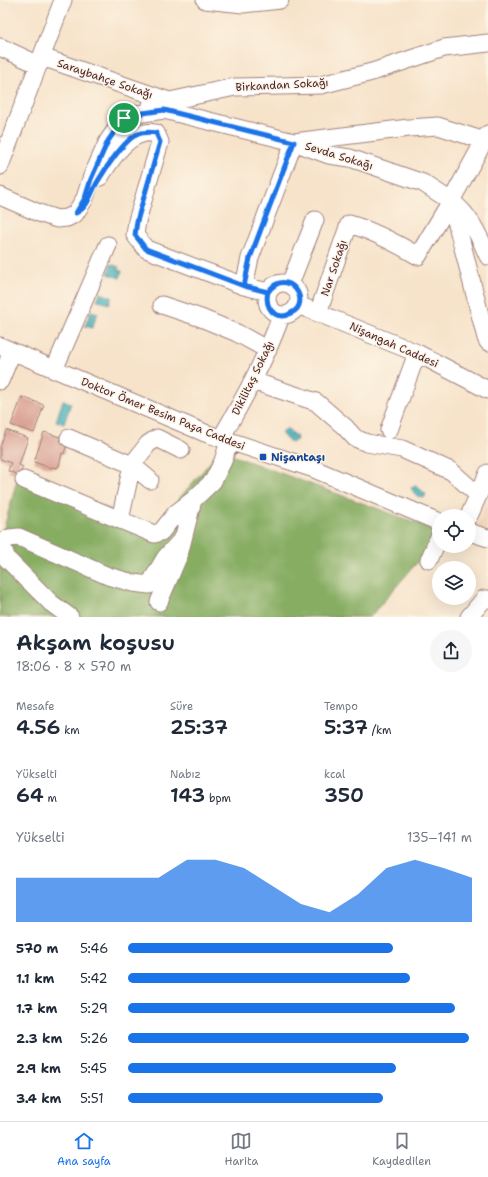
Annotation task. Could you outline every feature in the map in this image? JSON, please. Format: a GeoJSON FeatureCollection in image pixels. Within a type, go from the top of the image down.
{"type":"FeatureCollection","features":[{"type":"Feature","properties":{"kind":"street"},"geometry":{"type":"LineString","coordinates":[[0,166],[5,137],[40,61],[63,0]]}},
{"type":"Feature","properties":{"kind":"street"},"geometry":{"type":"LineString","coordinates":[[205,0],[243,4],[280,0]]}},
{"type":"Feature","properties":{"kind":"street","name":"Birkandan Sokağı"},"geometry":{"type":"LineString","coordinates":[[124,118],[134,109],[235,87],[321,85],[372,72],[444,48],[488,42]]}},
{"type":"Feature","properties":{"kind":"street","name":"Saraybahçe Sokağı"},"geometry":{"type":"LineString","coordinates":[[0,47],[169,101]]}},
{"type":"Feature","properties":{"kind":"street","name":"Sevda Sokaḡı"},"geometry":{"type":"LineString","coordinates":[[124,118],[136,114],[164,110],[294,142],[329,155],[350,158],[423,183],[461,208],[476,231],[488,256]]}},
{"type":"Feature","properties":{"kind":"street"},"geometry":{"type":"LineString","coordinates":[[76,213],[85,198],[91,179],[108,141],[124,118]]}},
{"type":"Feature","properties":{"kind":"street"},"geometry":{"type":"LineString","coordinates":[[244,286],[250,258],[294,142],[409,128],[438,126],[487,139],[451,201],[488,342]]}},
{"type":"Feature","properties":{"kind":"street"},"geometry":{"type":"LineString","coordinates":[[0,196],[57,219],[67,218],[81,210],[88,202],[97,182],[109,163],[127,143],[137,135],[149,132],[156,133],[160,142],[137,221],[135,235],[146,249],[244,286],[268,292]]}},
{"type":"Feature","properties":{"kind":"street","name":"Nar Sokağı"},"geometry":{"type":"LineString","coordinates":[[318,312],[349,224],[364,228],[392,241],[418,256],[451,201]]}},
{"type":"Feature","properties":{"kind":"street"},"geometry":{"type":"LineString","coordinates":[[290,284],[315,220]]}},
{"type":"Feature","properties":{"kind":"street"},"geometry":{"type":"LineString","coordinates":[[54,370],[108,245]]}},
{"type":"Feature","properties":{"kind":"street"},"geometry":{"type":"LineString","coordinates":[[283,282],[290,284],[295,287],[299,294],[300,300],[294,312],[281,316],[274,313],[270,309],[267,302],[268,292],[283,282]]}},
{"type":"Feature","properties":{"kind":"street"},"geometry":{"type":"LineString","coordinates":[[162,305],[201,318],[237,333],[268,350]]}},
{"type":"Feature","properties":{"kind":"street","name":"Nişangah Caddesi"},"geometry":{"type":"LineString","coordinates":[[298,305],[417,353],[488,390]]}},
{"type":"Feature","properties":{"kind":"street","name":"Dikilitaş Sokağı"},"geometry":{"type":"LineString","coordinates":[[24,480],[154,534],[161,532],[176,513],[213,481],[223,461],[225,440],[268,350],[281,316]]}},
{"type":"Feature","properties":{"kind":"street"},"geometry":{"type":"LineString","coordinates":[[0,380],[6,349]]}},
{"type":"Feature","properties":{"kind":"street","name":"Doktor Ömer Besim Paşa Caddesi"},"geometry":{"type":"LineString","coordinates":[[6,349],[191,427],[225,440],[314,469],[432,519]]}},
{"type":"Feature","properties":{"kind":"street"},"geometry":{"type":"LineString","coordinates":[[389,430],[417,353]]}},
{"type":"Feature","properties":{"kind":"street"},"geometry":{"type":"LineString","coordinates":[[253,381],[316,402],[346,427],[356,438],[367,443],[402,449],[451,471],[478,495]]}},
{"type":"Feature","properties":{"kind":"street"},"geometry":{"type":"LineString","coordinates":[[69,438],[132,465],[150,480]]}},
{"type":"Feature","properties":{"kind":"street"},"geometry":{"type":"LineString","coordinates":[[120,520],[132,465],[148,444],[157,438],[181,450]]}},
{"type":"Feature","properties":{"kind":"street"},"geometry":{"type":"LineString","coordinates":[[472,509],[488,472]]}},
{"type":"Feature","properties":{"kind":"street"},"geometry":{"type":"LineString","coordinates":[[159,602],[179,555],[192,500]]}},
{"type":"Feature","properties":{"kind":"street"},"geometry":{"type":"LineString","coordinates":[[476,534],[488,538]]}},
{"type":"Feature","properties":{"kind":"street"},"geometry":{"type":"LineString","coordinates":[[70,617],[51,603],[7,559],[3,548],[4,541],[10,538],[19,537],[108,576],[134,583],[149,585],[165,558],[183,538]]}},
{"type":"Feature","properties":{"kind":"street"},"geometry":{"type":"LineString","coordinates":[[429,560],[432,553]]}},
{"type":"Feature","properties":{"kind":"street"},"geometry":{"type":"LineString","coordinates":[[469,617],[484,600],[488,599]]}},
{"type":"Feature","properties":{"kind":"shaded area"},"geometry":{"type":"Polygon","coordinates":[[[488,499],[488,531],[477,527],[488,499]]]}},
{"type":"Feature","properties":{"kind":"green space"},"geometry":{"type":"Polygon","coordinates":[[[220,451],[432,528],[432,545],[370,617],[0,617],[0,543],[19,472],[154,528],[220,451]]]}},
{"type":"Feature","properties":{"kind":"water"},"geometry":{"type":"Polygon","coordinates":[[[111,264],[119,267],[118,270],[122,271],[120,278],[108,274],[111,264]]]}},
{"type":"Feature","properties":{"kind":"water"},"geometry":{"type":"Polygon","coordinates":[[[100,293],[112,297],[109,304],[97,300],[100,293]]]}},
{"type":"Feature","properties":{"kind":"water"},"geometry":{"type":"Polygon","coordinates":[[[91,311],[98,313],[92,328],[85,326],[91,311]]]}},
{"type":"Feature","properties":{"kind":"water"},"geometry":{"type":"Polygon","coordinates":[[[63,400],[71,403],[64,424],[56,421],[63,400]]]}},
{"type":"Feature","properties":{"kind":"water"},"geometry":{"type":"Polygon","coordinates":[[[286,429],[297,437],[296,441],[294,440],[293,443],[286,439],[281,433],[286,429]]]}},
{"type":"Feature","properties":{"kind":"water"},"geometry":{"type":"Polygon","coordinates":[[[416,486],[426,494],[424,498],[418,496],[411,488],[416,486]]]}},
{"type":"Feature","properties":{"kind":"building"},"geometry":{"type":"Polygon","coordinates":[[[22,397],[44,405],[34,433],[11,425],[22,397]]]}},
{"type":"Feature","properties":{"kind":"building"},"geometry":{"type":"Polygon","coordinates":[[[6,430],[28,438],[19,465],[23,467],[19,475],[8,471],[11,463],[0,459],[0,447],[6,430]]]}},
{"type":"Feature","properties":{"kind":"building"},"geometry":{"type":"Polygon","coordinates":[[[44,432],[60,437],[67,444],[57,468],[51,468],[34,462],[44,432]]]}},
{"type":"Feature","properties":{"kind":"place","name":"Nişantaşı"},"geometry":{"type":"Point","coordinates":[263,457]}},
{"type":"Feature","properties":{"kind":"route"},"geometry":{"type":"LineString","coordinates":[[124,118],[108,141],[91,179],[85,198],[76,213],[88,202],[97,182],[109,163],[127,143],[137,135],[149,132],[156,133],[160,142],[137,221],[135,235],[139,241],[146,249],[244,286],[268,292],[267,302],[270,309],[274,313],[281,316],[294,312],[300,300],[299,294],[295,287],[290,284],[283,282],[268,292],[244,286],[250,258],[262,231],[294,142],[164,110],[136,114],[124,118]]}}]}
